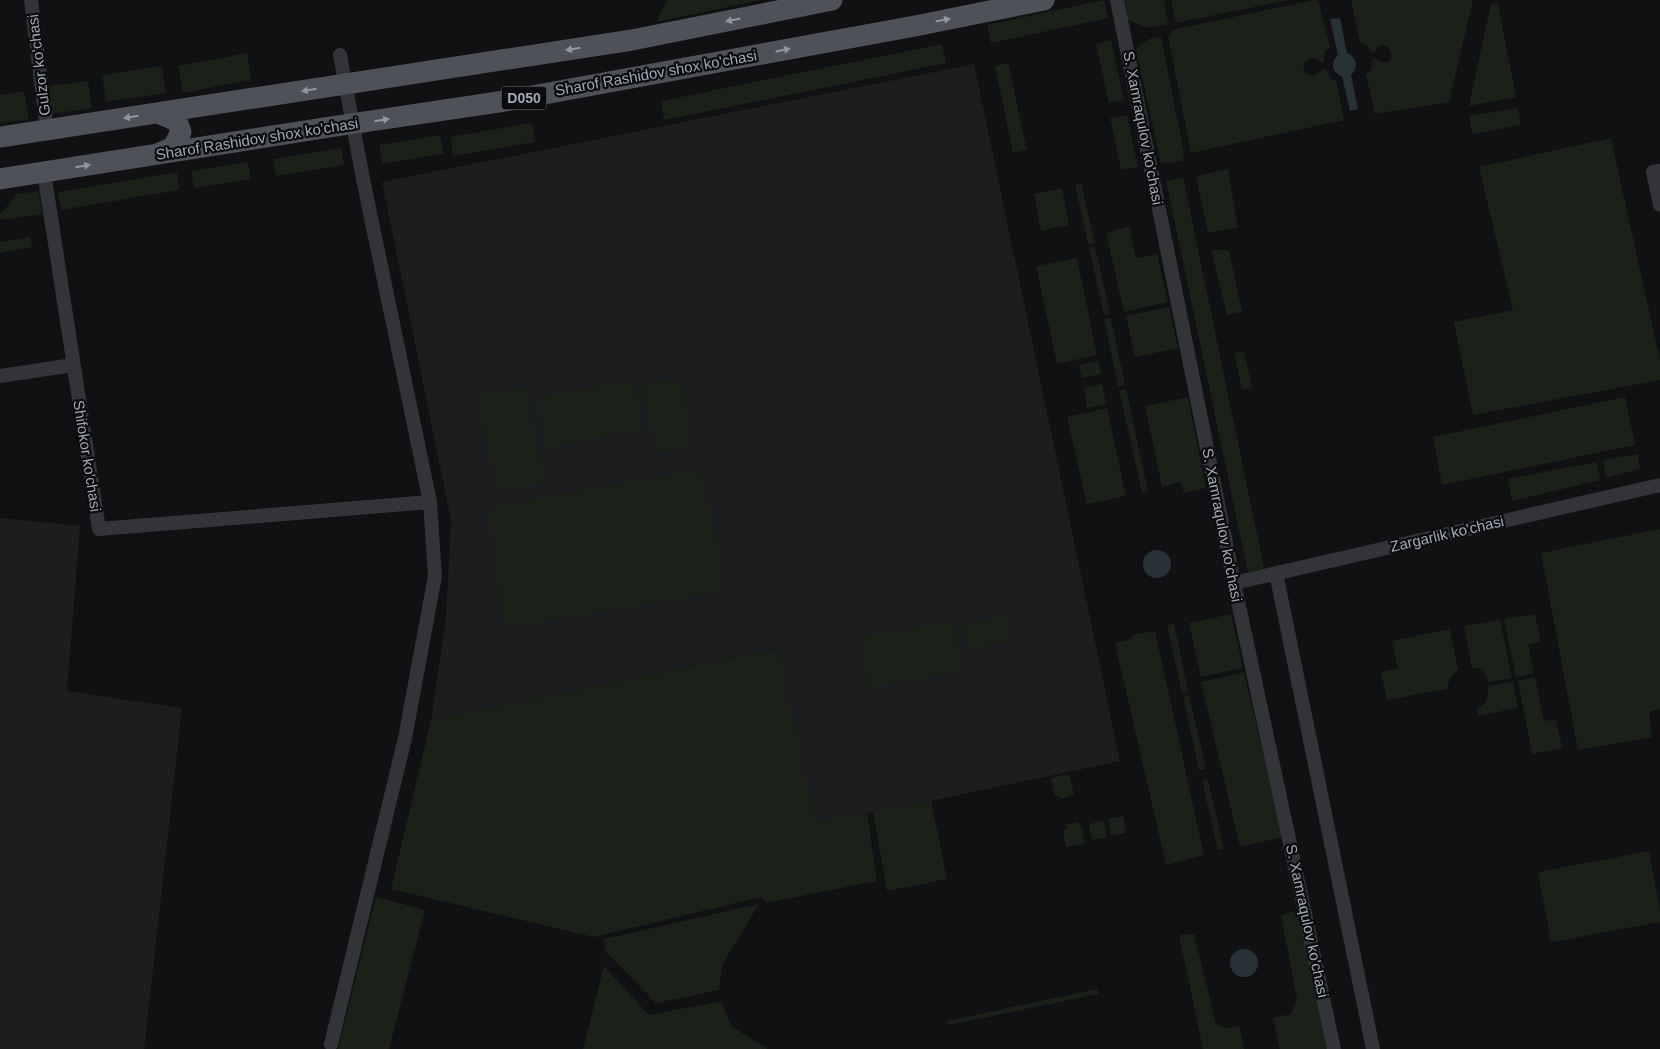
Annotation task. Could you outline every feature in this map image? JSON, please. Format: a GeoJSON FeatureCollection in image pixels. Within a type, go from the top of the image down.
{"type":"FeatureCollection","features":[{"type":"Feature","properties":{"kind":"main road"},"geometry":{"type":"LineString","coordinates":[[0,137],[632,40],[832,0]]}},
{"type":"Feature","properties":{"kind":"main road","name":"Sharof Rashidov shox ko'chasi"},"geometry":{"type":"LineString","coordinates":[[0,179],[505,101],[915,26],[1044,0]]}},
{"type":"Feature","properties":{"kind":"main road"},"geometry":{"type":"LineString","coordinates":[[154,156],[173,147],[181,132],[176,121],[158,113]]}},
{"type":"Feature","properties":{"kind":"street","name":"Gulzor ko'chasi"},"geometry":{"type":"LineString","coordinates":[[31,0],[47,130]]}},
{"type":"Feature","properties":{"kind":"street","name":"S. Xamraqulov ko'chasi"},"geometry":{"type":"LineString","coordinates":[[1117,0],[1234,583],[1334,1049]]}},
{"type":"Feature","properties":{"kind":"street"},"geometry":{"type":"LineString","coordinates":[[331,1044],[404,738],[435,576],[430,502],[340,55]]}},
{"type":"Feature","properties":{"kind":"street"},"geometry":{"type":"LineString","coordinates":[[1660,171],[1653,172],[1660,205]]}},
{"type":"Feature","properties":{"kind":"street","name":"Shifokor ko'chasi"},"geometry":{"type":"LineString","coordinates":[[44,172],[99,529],[430,502]]}},
{"type":"Feature","properties":{"kind":"street"},"geometry":{"type":"LineString","coordinates":[[0,376],[73,364]]}},
{"type":"Feature","properties":{"kind":"street","name":"Zargarlik ko'chasi"},"geometry":{"type":"LineString","coordinates":[[1234,583],[1660,485]]}},
{"type":"Feature","properties":{"kind":"street"},"geometry":{"type":"LineString","coordinates":[[1276,573],[1373,1049]]}},
{"type":"Feature","properties":{"kind":"shaded area"},"geometry":{"type":"Polygon","coordinates":[[[667,0],[761,0],[656,22],[667,0]]]}},
{"type":"Feature","properties":{"kind":"shaded area"},"geometry":{"type":"Polygon","coordinates":[[[1104,0],[1108,18],[991,43],[987,25],[1104,0]]]}},
{"type":"Feature","properties":{"kind":"shaded area"},"geometry":{"type":"Polygon","coordinates":[[[1125,0],[1164,0],[1168,24],[1147,28],[1128,20],[1125,0]]]}},
{"type":"Feature","properties":{"kind":"shaded area"},"geometry":{"type":"Polygon","coordinates":[[[1171,0],[1289,0],[1176,23],[1171,0]]]}},
{"type":"Feature","properties":{"kind":"shaded area"},"geometry":{"type":"Polygon","coordinates":[[[1318,0],[1330,47],[1324,52],[1324,62],[1310,58],[1305,62],[1303,69],[1308,75],[1314,76],[1325,68],[1330,78],[1336,81],[1344,120],[1191,153],[1168,37],[1172,30],[1318,0]]]}},
{"type":"Feature","properties":{"kind":"shaded area"},"geometry":{"type":"Polygon","coordinates":[[[1351,0],[1473,0],[1449,102],[1375,114],[1366,75],[1371,68],[1372,59],[1387,63],[1390,60],[1391,52],[1386,45],[1378,46],[1375,52],[1371,53],[1367,45],[1360,42],[1351,0]]]}},
{"type":"Feature","properties":{"kind":"shaded area"},"geometry":{"type":"Polygon","coordinates":[[[1498,3],[1516,97],[1469,106],[1491,4],[1498,3]]]}},
{"type":"Feature","properties":{"kind":"shaded area"},"geometry":{"type":"Polygon","coordinates":[[[1340,18],[1347,53],[1356,62],[1354,72],[1351,75],[1358,109],[1350,111],[1342,76],[1333,67],[1335,58],[1338,55],[1330,19],[1340,18]]]}},
{"type":"Feature","properties":{"kind":"shaded area"},"geometry":{"type":"Polygon","coordinates":[[[1161,37],[1184,153],[1183,161],[1161,164],[1136,49],[1149,39],[1161,37]]]}},
{"type":"Feature","properties":{"kind":"shaded area"},"geometry":{"type":"Polygon","coordinates":[[[1111,40],[1124,100],[1109,103],[1096,44],[1111,40]]]}},
{"type":"Feature","properties":{"kind":"shaded area"},"geometry":{"type":"Polygon","coordinates":[[[942,44],[946,63],[664,120],[661,101],[942,44]]]}},
{"type":"Feature","properties":{"kind":"shaded area"},"geometry":{"type":"Polygon","coordinates":[[[247,53],[251,80],[183,93],[178,66],[247,53]]]}},
{"type":"Feature","properties":{"kind":"shaded area"},"geometry":{"type":"Polygon","coordinates":[[[1008,63],[1027,150],[1013,153],[995,66],[1008,63]]]}},
{"type":"Feature","properties":{"kind":"shaded area"},"geometry":{"type":"Polygon","coordinates":[[[974,64],[1120,761],[931,801],[816,822],[776,648],[431,720],[446,618],[451,520],[382,182],[974,64]]]}},
{"type":"Feature","properties":{"kind":"shaded area"},"geometry":{"type":"Polygon","coordinates":[[[162,66],[166,93],[106,102],[102,75],[162,66]]]}},
{"type":"Feature","properties":{"kind":"shaded area"},"geometry":{"type":"Polygon","coordinates":[[[88,81],[92,108],[52,114],[48,86],[88,81]]]}},
{"type":"Feature","properties":{"kind":"shaded area"},"geometry":{"type":"Polygon","coordinates":[[[24,91],[29,119],[0,123],[0,95],[24,91]]]}},
{"type":"Feature","properties":{"kind":"shaded area"},"geometry":{"type":"Polygon","coordinates":[[[1518,108],[1521,125],[1472,134],[1469,116],[1518,108]]]}},
{"type":"Feature","properties":{"kind":"shaded area"},"geometry":{"type":"Polygon","coordinates":[[[1127,115],[1138,167],[1121,170],[1110,118],[1127,115]]]}},
{"type":"Feature","properties":{"kind":"shaded area"},"geometry":{"type":"Polygon","coordinates":[[[532,123],[535,142],[453,156],[450,137],[532,123]]]}},
{"type":"Feature","properties":{"kind":"shaded area"},"geometry":{"type":"Polygon","coordinates":[[[440,135],[444,154],[382,164],[379,145],[440,135]]]}},
{"type":"Feature","properties":{"kind":"shaded area"},"geometry":{"type":"Polygon","coordinates":[[[1611,138],[1660,361],[1660,380],[1473,415],[1454,322],[1513,310],[1479,167],[1611,138]]]}},
{"type":"Feature","properties":{"kind":"shaded area"},"geometry":{"type":"Polygon","coordinates":[[[341,148],[344,165],[276,176],[273,159],[341,148]]]}},
{"type":"Feature","properties":{"kind":"shaded area"},"geometry":{"type":"Polygon","coordinates":[[[248,162],[251,179],[194,188],[191,171],[248,162]]]}},
{"type":"Feature","properties":{"kind":"shaded area"},"geometry":{"type":"Polygon","coordinates":[[[1228,169],[1238,227],[1208,233],[1196,176],[1228,169]]]}},
{"type":"Feature","properties":{"kind":"shaded area"},"geometry":{"type":"Polygon","coordinates":[[[177,172],[179,190],[61,210],[58,192],[177,172]]]}},
{"type":"Feature","properties":{"kind":"shaded area"},"geometry":{"type":"Polygon","coordinates":[[[1183,177],[1264,568],[1248,573],[1166,181],[1183,177]]]}},
{"type":"Feature","properties":{"kind":"shaded area"},"geometry":{"type":"Polygon","coordinates":[[[1081,183],[1095,243],[1088,244],[1075,185],[1081,183]]]}},
{"type":"Feature","properties":{"kind":"shaded area"},"geometry":{"type":"Polygon","coordinates":[[[1062,188],[1069,225],[1041,231],[1034,194],[1062,188]]]}},
{"type":"Feature","properties":{"kind":"shaded area"},"geometry":{"type":"Polygon","coordinates":[[[39,191],[42,214],[0,220],[0,215],[17,194],[39,191]]]}},
{"type":"Feature","properties":{"kind":"shaded area"},"geometry":{"type":"Polygon","coordinates":[[[1129,226],[1136,258],[1157,254],[1168,302],[1124,312],[1106,233],[1129,226]]]}},
{"type":"Feature","properties":{"kind":"shaded area"},"geometry":{"type":"Polygon","coordinates":[[[30,237],[32,247],[0,253],[0,242],[30,237]]]}},
{"type":"Feature","properties":{"kind":"shaded area"},"geometry":{"type":"Polygon","coordinates":[[[1095,246],[1110,314],[1104,315],[1089,248],[1095,246]]]}},
{"type":"Feature","properties":{"kind":"shaded area"},"geometry":{"type":"Polygon","coordinates":[[[1211,249],[1229,251],[1242,312],[1227,315],[1211,249]]]}},
{"type":"Feature","properties":{"kind":"shaded area"},"geometry":{"type":"Polygon","coordinates":[[[1077,258],[1097,355],[1057,364],[1036,266],[1077,258]]]}},
{"type":"Feature","properties":{"kind":"shaded area"},"geometry":{"type":"Polygon","coordinates":[[[1169,307],[1178,348],[1135,357],[1126,316],[1169,307]]]}},
{"type":"Feature","properties":{"kind":"shaded area"},"geometry":{"type":"Polygon","coordinates":[[[1111,318],[1125,385],[1118,387],[1104,319],[1111,318]]]}},
{"type":"Feature","properties":{"kind":"shaded area"},"geometry":{"type":"Polygon","coordinates":[[[1244,351],[1252,388],[1242,390],[1234,353],[1244,351]]]}},
{"type":"Feature","properties":{"kind":"shaded area"},"geometry":{"type":"Polygon","coordinates":[[[1098,361],[1101,374],[1082,378],[1079,365],[1098,361]]]}},
{"type":"Feature","properties":{"kind":"shaded area"},"geometry":{"type":"Polygon","coordinates":[[[680,378],[692,446],[655,454],[642,384],[680,378]]]}},
{"type":"Feature","properties":{"kind":"shaded area"},"geometry":{"type":"Polygon","coordinates":[[[633,380],[642,429],[546,448],[536,398],[633,380]]]}},
{"type":"Feature","properties":{"kind":"shaded area"},"geometry":{"type":"Polygon","coordinates":[[[1102,384],[1106,404],[1087,408],[1084,388],[1102,384]]]}},
{"type":"Feature","properties":{"kind":"shaded area"},"geometry":{"type":"Polygon","coordinates":[[[527,386],[544,483],[495,492],[478,395],[527,386]]]}},
{"type":"Feature","properties":{"kind":"shaded area"},"geometry":{"type":"Polygon","coordinates":[[[1126,389],[1148,491],[1142,492],[1119,390],[1126,389]]]}},
{"type":"Feature","properties":{"kind":"shaded area"},"geometry":{"type":"Polygon","coordinates":[[[1188,397],[1206,488],[1184,493],[1181,482],[1162,487],[1145,406],[1188,397]]]}},
{"type":"Feature","properties":{"kind":"shaded area"},"geometry":{"type":"Polygon","coordinates":[[[1625,397],[1635,445],[1442,485],[1433,437],[1625,397]]]}},
{"type":"Feature","properties":{"kind":"shaded area"},"geometry":{"type":"Polygon","coordinates":[[[1107,408],[1126,496],[1087,504],[1067,417],[1107,408]]]}},
{"type":"Feature","properties":{"kind":"shaded area"},"geometry":{"type":"Polygon","coordinates":[[[1638,454],[1640,469],[1606,478],[1603,460],[1638,454]]]}},
{"type":"Feature","properties":{"kind":"shaded area"},"geometry":{"type":"Polygon","coordinates":[[[1597,462],[1600,480],[1512,501],[1508,479],[1597,462]]]}},
{"type":"Feature","properties":{"kind":"shaded area"},"geometry":{"type":"Polygon","coordinates":[[[690,471],[699,474],[705,483],[725,587],[721,592],[509,628],[504,624],[488,511],[492,507],[690,471]]]}},
{"type":"Feature","properties":{"kind":"shaded area"},"geometry":{"type":"Polygon","coordinates":[[[0,518],[80,526],[67,691],[182,708],[144,1049],[0,1049],[0,518]]]}},
{"type":"Feature","properties":{"kind":"shaded area"},"geometry":{"type":"Polygon","coordinates":[[[1660,529],[1660,709],[1649,712],[1652,737],[1578,750],[1541,553],[1660,529]]]}},
{"type":"Feature","properties":{"kind":"shaded area"},"geometry":{"type":"Polygon","coordinates":[[[1157,550],[1167,554],[1171,564],[1167,574],[1157,578],[1147,574],[1143,564],[1147,554],[1157,550]]]}},
{"type":"Feature","properties":{"kind":"shaded area"},"geometry":{"type":"Polygon","coordinates":[[[1231,614],[1243,668],[1201,677],[1189,623],[1231,614]]]}},
{"type":"Feature","properties":{"kind":"shaded area"},"geometry":{"type":"Polygon","coordinates":[[[1535,614],[1541,642],[1528,644],[1534,673],[1516,677],[1504,619],[1535,614]]]}},
{"type":"Feature","properties":{"kind":"shaded area"},"geometry":{"type":"Polygon","coordinates":[[[1006,616],[1010,641],[969,649],[964,624],[1006,616]]]}},
{"type":"Feature","properties":{"kind":"shaded area"},"geometry":{"type":"Polygon","coordinates":[[[1500,620],[1512,678],[1488,682],[1483,672],[1472,668],[1464,626],[1500,620]]]}},
{"type":"Feature","properties":{"kind":"shaded area"},"geometry":{"type":"Polygon","coordinates":[[[953,621],[961,671],[870,688],[861,637],[953,621]]]}},
{"type":"Feature","properties":{"kind":"shaded area"},"geometry":{"type":"Polygon","coordinates":[[[1174,624],[1188,691],[1182,693],[1167,625],[1174,624]]]}},
{"type":"Feature","properties":{"kind":"shaded area"},"geometry":{"type":"Polygon","coordinates":[[[1450,629],[1458,669],[1450,678],[1447,689],[1387,700],[1381,672],[1398,668],[1392,641],[1450,629]]]}},
{"type":"Feature","properties":{"kind":"shaded area"},"geometry":{"type":"Polygon","coordinates":[[[1155,631],[1204,855],[1166,865],[1115,643],[1132,639],[1131,635],[1155,631]]]}},
{"type":"Feature","properties":{"kind":"shaded area"},"geometry":{"type":"Polygon","coordinates":[[[777,648],[816,821],[867,812],[877,881],[766,903],[761,897],[594,937],[391,889],[431,720],[777,648]]]}},
{"type":"Feature","properties":{"kind":"shaded area"},"geometry":{"type":"Polygon","coordinates":[[[1244,672],[1283,837],[1240,847],[1201,682],[1244,672]]]}},
{"type":"Feature","properties":{"kind":"shaded area"},"geometry":{"type":"Polygon","coordinates":[[[1535,677],[1544,721],[1556,719],[1562,748],[1532,754],[1518,681],[1535,677]]]}},
{"type":"Feature","properties":{"kind":"shaded area"},"geometry":{"type":"Polygon","coordinates":[[[1513,682],[1518,708],[1478,716],[1477,710],[1486,702],[1489,686],[1513,682]]]}},
{"type":"Feature","properties":{"kind":"shaded area"},"geometry":{"type":"Polygon","coordinates":[[[1189,695],[1206,769],[1199,770],[1183,697],[1189,695]]]}},
{"type":"Feature","properties":{"kind":"shaded area"},"geometry":{"type":"Polygon","coordinates":[[[1069,774],[1074,795],[1060,799],[1059,796],[1055,796],[1051,778],[1069,774]]]}},
{"type":"Feature","properties":{"kind":"shaded area"},"geometry":{"type":"Polygon","coordinates":[[[1208,780],[1224,849],[1218,850],[1202,781],[1208,780]]]}},
{"type":"Feature","properties":{"kind":"shaded area"},"geometry":{"type":"Polygon","coordinates":[[[931,801],[947,879],[887,891],[873,811],[931,801]]]}},
{"type":"Feature","properties":{"kind":"shaded area"},"geometry":{"type":"Polygon","coordinates":[[[1123,816],[1126,833],[1111,836],[1108,819],[1123,816]]]}},
{"type":"Feature","properties":{"kind":"shaded area"},"geometry":{"type":"Polygon","coordinates":[[[1104,821],[1107,837],[1092,840],[1089,824],[1104,821]]]}},
{"type":"Feature","properties":{"kind":"shaded area"},"geometry":{"type":"Polygon","coordinates":[[[1077,822],[1081,826],[1085,843],[1066,847],[1063,830],[1067,829],[1066,824],[1077,822]]]}},
{"type":"Feature","properties":{"kind":"shaded area"},"geometry":{"type":"Polygon","coordinates":[[[1649,851],[1660,910],[1660,922],[1551,942],[1538,872],[1649,851]]]}},
{"type":"Feature","properties":{"kind":"shaded area"},"geometry":{"type":"Polygon","coordinates":[[[376,897],[425,910],[389,1049],[338,1049],[376,897]]]}},
{"type":"Feature","properties":{"kind":"shaded area"},"geometry":{"type":"Polygon","coordinates":[[[759,904],[722,965],[719,990],[656,1003],[605,951],[604,939],[759,904]]]}},
{"type":"Feature","properties":{"kind":"shaded area"},"geometry":{"type":"Polygon","coordinates":[[[1297,911],[1327,1049],[1280,1049],[1273,1018],[1291,1014],[1297,999],[1281,915],[1297,911]]]}},
{"type":"Feature","properties":{"kind":"shaded area"},"geometry":{"type":"Polygon","coordinates":[[[1194,934],[1216,1024],[1227,1028],[1239,1026],[1244,1049],[1203,1049],[1179,935],[1194,934]]]}},
{"type":"Feature","properties":{"kind":"shaded area"},"geometry":{"type":"Polygon","coordinates":[[[1244,949],[1254,953],[1258,963],[1254,973],[1244,977],[1234,973],[1230,963],[1234,953],[1244,949]]]}},
{"type":"Feature","properties":{"kind":"shaded area"},"geometry":{"type":"Polygon","coordinates":[[[604,966],[649,1015],[721,1001],[731,1026],[768,1049],[583,1049],[604,966]]]}},
{"type":"Feature","properties":{"kind":"shaded area"},"geometry":{"type":"Polygon","coordinates":[[[1097,989],[1099,994],[948,1025],[947,1021],[1097,989]]]}}]}
